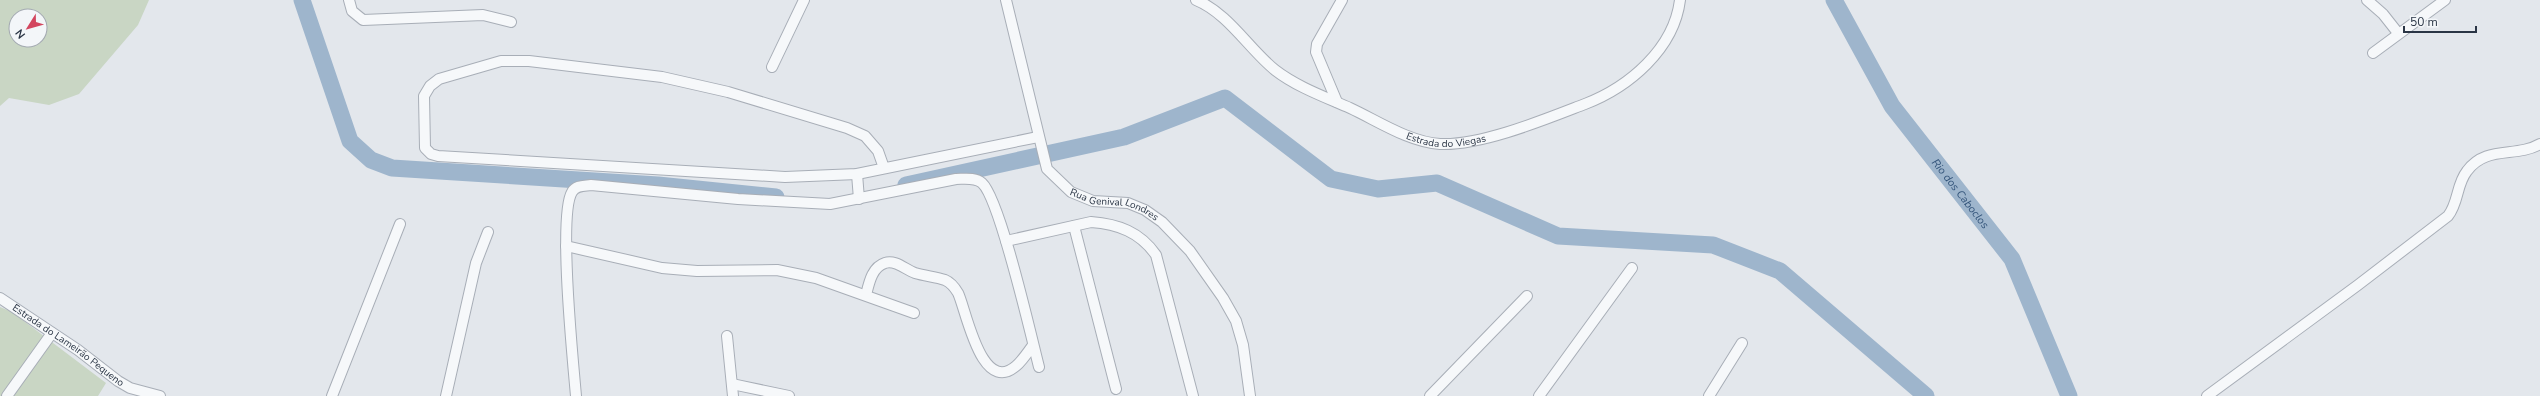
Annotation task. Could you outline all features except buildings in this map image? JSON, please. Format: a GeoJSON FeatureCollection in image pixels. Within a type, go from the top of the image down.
{"type":"FeatureCollection","features":[{"type":"Feature","properties":{"kind":"street"},"geometry":{"type":"LineString","coordinates":[[349,0],[352,11],[363,20],[483,14],[511,22]]}},
{"type":"Feature","properties":{"kind":"street"},"geometry":{"type":"LineString","coordinates":[[772,67],[804,0]]}},
{"type":"Feature","properties":{"kind":"street","name":"Rua Genival Londres"},"geometry":{"type":"LineString","coordinates":[[1006,0],[1038,139],[1047,169],[1071,192],[1092,201],[1128,203],[1145,210],[1162,222],[1190,251],[1223,298],[1236,321],[1243,345],[1250,396]]}},
{"type":"Feature","properties":{"kind":"street","name":"Estrada do Viegas"},"geometry":{"type":"LineString","coordinates":[[1196,0],[1214,10],[1275,70],[1294,83],[1419,139],[1439,144],[1481,139],[1591,102],[1634,76],[1652,58],[1668,36],[1678,18],[1680,0]]}},
{"type":"Feature","properties":{"kind":"street"},"geometry":{"type":"LineString","coordinates":[[1337,102],[1316,52],[1317,44],[1342,0]]}},
{"type":"Feature","properties":{"kind":"street"},"geometry":{"type":"LineString","coordinates":[[2367,0],[2383,14],[2398,33]]}},
{"type":"Feature","properties":{"kind":"street"},"geometry":{"type":"LineString","coordinates":[[2373,53],[2398,33],[2445,0]]}},
{"type":"Feature","properties":{"kind":"street"},"geometry":{"type":"LineString","coordinates":[[884,168],[873,143],[847,128],[728,92],[662,77],[529,61],[501,61],[438,79],[430,86],[424,96],[426,148],[431,154],[438,156],[785,176],[857,174],[1038,139]]}},
{"type":"Feature","properties":{"kind":"street"},"geometry":{"type":"LineString","coordinates":[[2207,396],[2358,285],[2448,216],[2454,208],[2459,184],[2474,163],[2491,153],[2526,149],[2540,144]]}},
{"type":"Feature","properties":{"kind":"street"},"geometry":{"type":"LineString","coordinates":[[857,174],[859,199]]}},
{"type":"Feature","properties":{"kind":"street"},"geometry":{"type":"LineString","coordinates":[[576,396],[566,246],[569,200],[571,193],[581,186],[830,204],[956,179],[973,179],[984,184],[988,191],[1006,241],[1039,367]]}},
{"type":"Feature","properties":{"kind":"street"},"geometry":{"type":"LineString","coordinates":[[1006,241],[1090,222],[1103,223],[1137,234],[1147,243],[1156,255],[1193,396]]}},
{"type":"Feature","properties":{"kind":"street"},"geometry":{"type":"LineString","coordinates":[[332,396],[400,224]]}},
{"type":"Feature","properties":{"kind":"street"},"geometry":{"type":"LineString","coordinates":[[1074,226],[1116,389]]}},
{"type":"Feature","properties":{"kind":"street"},"geometry":{"type":"LineString","coordinates":[[446,396],[476,263],[488,232]]}},
{"type":"Feature","properties":{"kind":"street"},"geometry":{"type":"LineString","coordinates":[[566,246],[662,268],[697,271],[777,270],[816,278],[914,313]]}},
{"type":"Feature","properties":{"kind":"street"},"geometry":{"type":"LineString","coordinates":[[866,295],[873,272],[884,263],[891,261],[914,273],[946,281],[953,287],[958,294],[976,345],[992,368],[1000,372],[1009,371],[1016,366],[1033,345]]}},
{"type":"Feature","properties":{"kind":"street"},"geometry":{"type":"LineString","coordinates":[[1539,396],[1632,268]]}},
{"type":"Feature","properties":{"kind":"street"},"geometry":{"type":"LineString","coordinates":[[1430,396],[1526,296]]}},
{"type":"Feature","properties":{"kind":"street","name":"Estrada do Lameirão Pequeno"},"geometry":{"type":"LineString","coordinates":[[0,298],[78,350],[118,382],[143,394],[160,396]]}},
{"type":"Feature","properties":{"kind":"street"},"geometry":{"type":"LineString","coordinates":[[7,396],[52,333]]}},
{"type":"Feature","properties":{"kind":"street"},"geometry":{"type":"LineString","coordinates":[[727,336],[733,396]]}},
{"type":"Feature","properties":{"kind":"street"},"geometry":{"type":"LineString","coordinates":[[1709,396],[1742,343]]}},
{"type":"Feature","properties":{"kind":"street"},"geometry":{"type":"LineString","coordinates":[[732,384],[789,396]]}},
{"type":"Feature","properties":{"kind":"green space"},"geometry":{"type":"Polygon","coordinates":[[[0,0],[149,0],[138,25],[79,94],[49,105],[9,98],[0,106],[0,0]]]}},
{"type":"Feature","properties":{"kind":"green space"},"geometry":{"type":"Polygon","coordinates":[[[0,307],[12,312],[106,383],[98,396],[0,396],[0,307]]]}},
{"type":"Feature","properties":{"kind":"waterway"},"geometry":{"type":"LineString","coordinates":[[302,0],[350,141],[371,160],[392,168],[658,185],[776,197]]}},
{"type":"Feature","properties":{"kind":"waterway","name":"Rio dos Caboclos"},"geometry":{"type":"LineString","coordinates":[[1834,0],[1892,106],[2012,259],[2069,396]]}},
{"type":"Feature","properties":{"kind":"waterway"},"geometry":{"type":"LineString","coordinates":[[906,185],[1124,137],[1225,98],[1331,179],[1378,189],[1437,183],[1558,236],[1713,245],[1780,271],[1926,396]]}}]}
